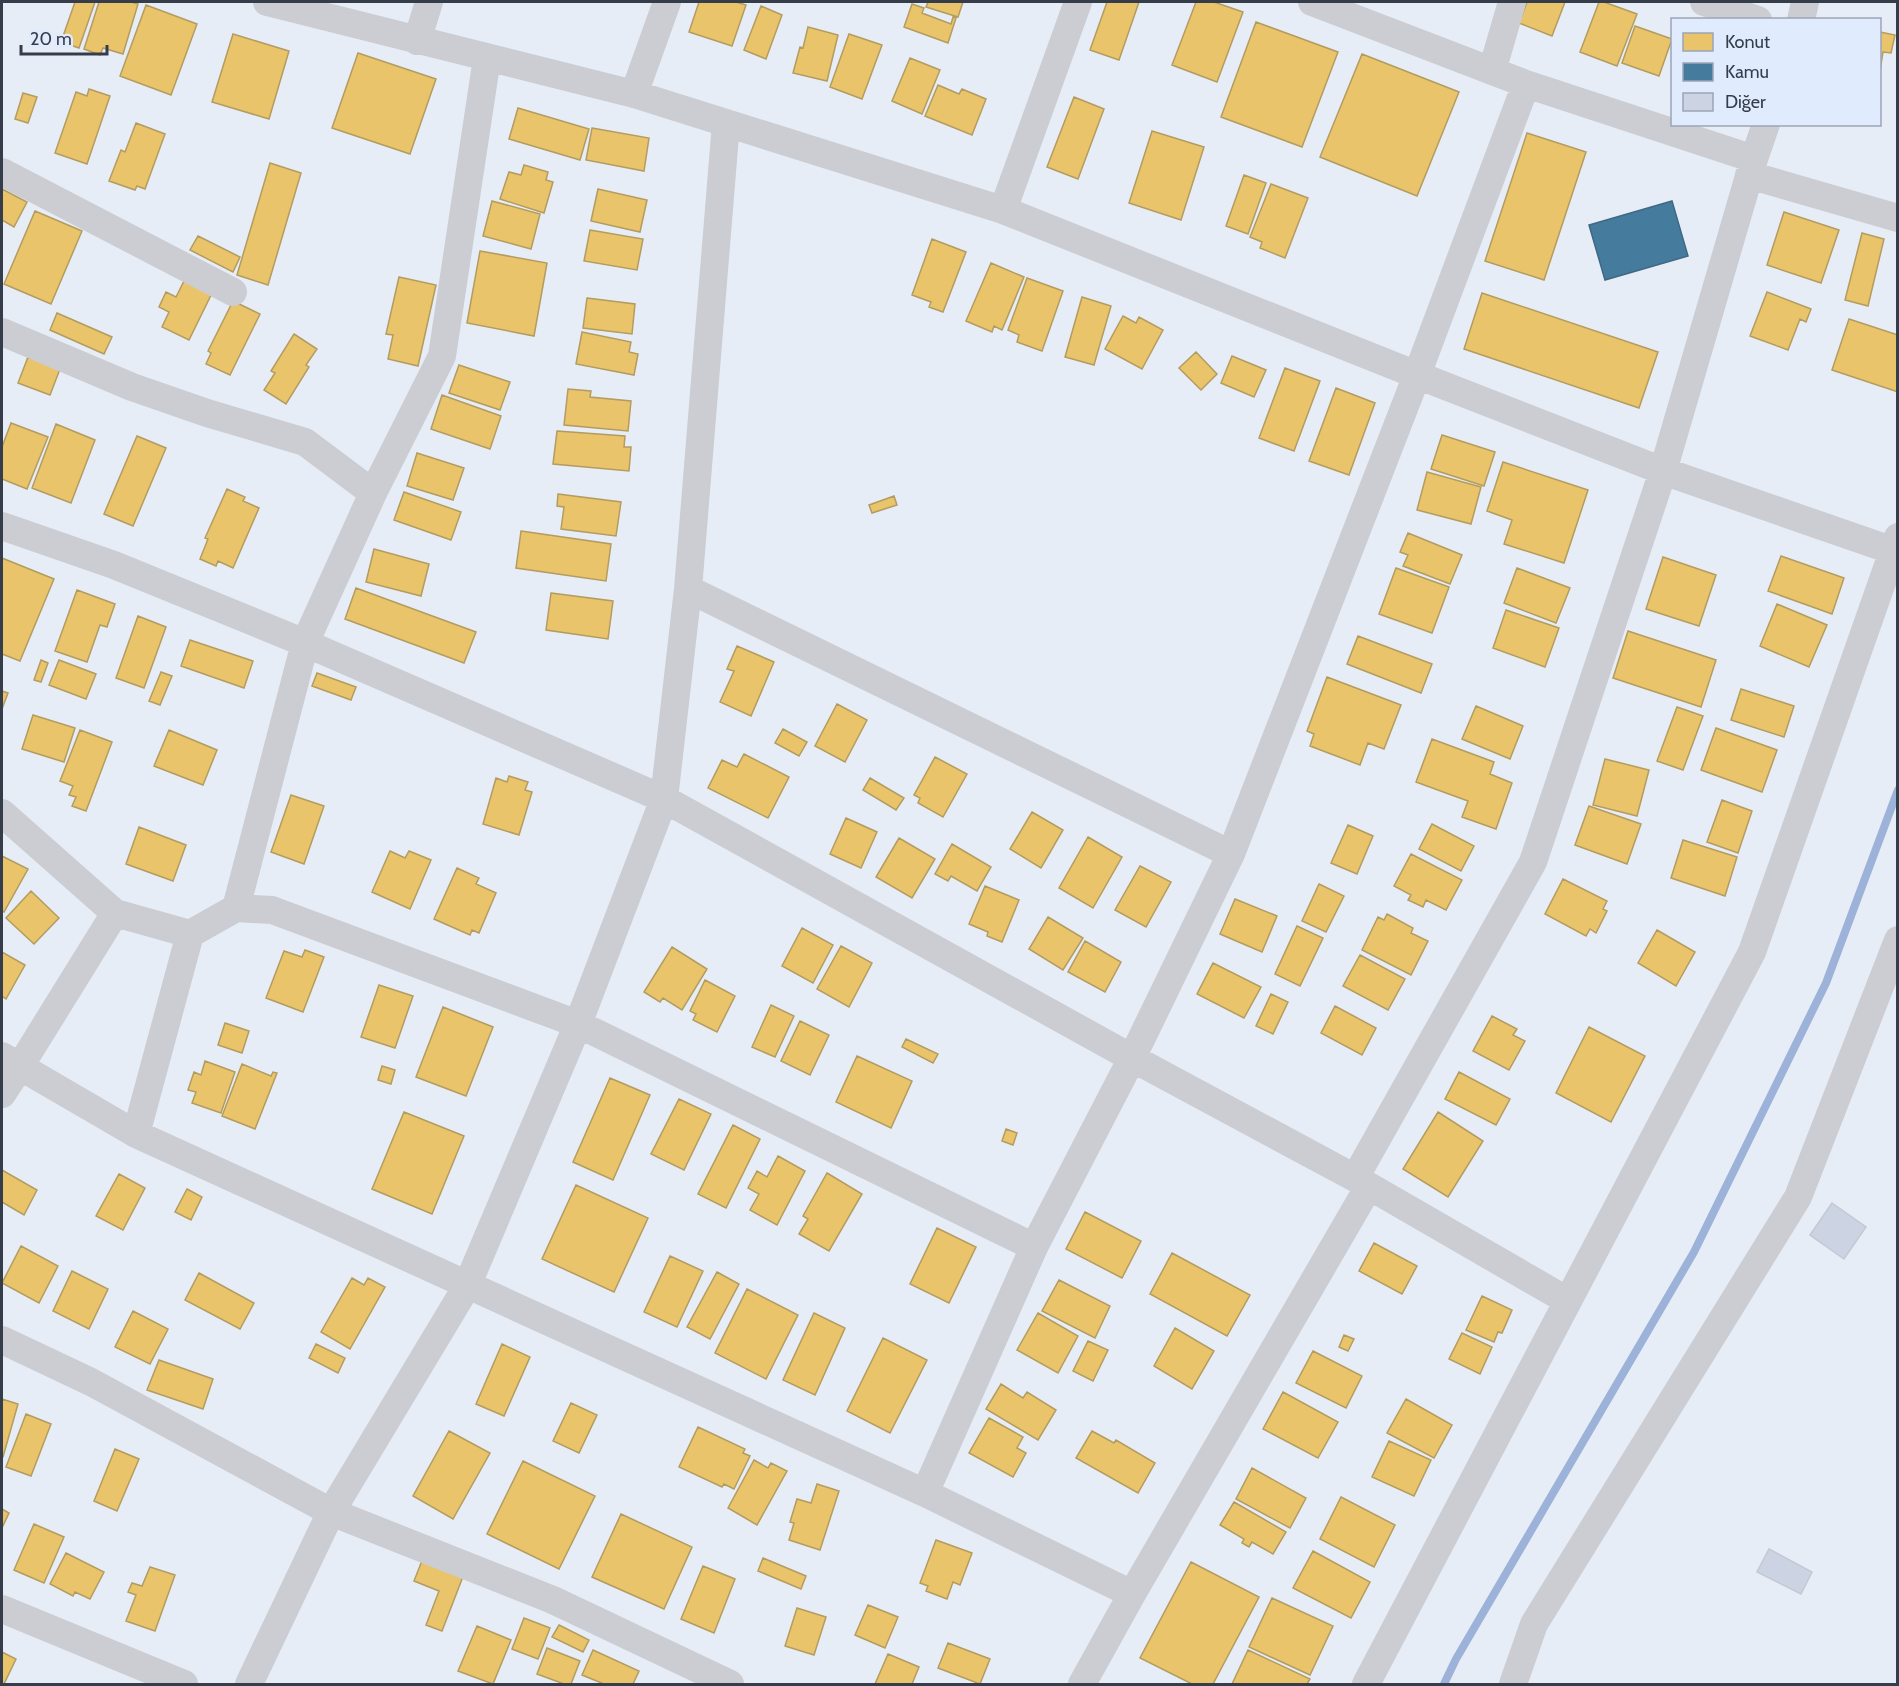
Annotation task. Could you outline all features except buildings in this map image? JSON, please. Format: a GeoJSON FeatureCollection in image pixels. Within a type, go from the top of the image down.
{"type":"FeatureCollection","features":[{"type":"Feature","properties":{"kind":"street"},"geometry":{"type":"LineString","coordinates":[[267,2],[634,94],[1004,210],[1663,471],[1896,544],[1752,952],[1366,1684]]}},
{"type":"Feature","properties":{"kind":"street"},"geometry":{"type":"LineString","coordinates":[[417,40],[429,2]]}},
{"type":"Feature","properties":{"kind":"street"},"geometry":{"type":"LineString","coordinates":[[634,94],[667,2]]}},
{"type":"Feature","properties":{"kind":"street"},"geometry":{"type":"LineString","coordinates":[[1004,210],[1078,2]]}},
{"type":"Feature","properties":{"kind":"street"},"geometry":{"type":"LineString","coordinates":[[1312,2],[1751,167],[1898,218]]}},
{"type":"Feature","properties":{"kind":"street"},"geometry":{"type":"LineString","coordinates":[[1492,71],[1512,2]]}},
{"type":"Feature","properties":{"kind":"street"},"geometry":{"type":"LineString","coordinates":[[1704,2],[1752,18]]}},
{"type":"Feature","properties":{"kind":"street"},"geometry":{"type":"LineString","coordinates":[[1801,18],[1804,2]]}},
{"type":"Feature","properties":{"kind":"street"},"geometry":{"type":"LineString","coordinates":[[236,908],[305,644],[373,494],[442,356],[487,58]]}},
{"type":"Feature","properties":{"kind":"street"},"geometry":{"type":"LineString","coordinates":[[925,1493],[1034,1247],[1132,1058],[1231,854],[1417,375],[1526,84]]}},
{"type":"Feature","properties":{"kind":"street"},"geometry":{"type":"LineString","coordinates":[[249,1684],[330,1512],[467,1286],[578,1024],[664,799],[688,589],[726,123]]}},
{"type":"Feature","properties":{"kind":"street"},"geometry":{"type":"LineString","coordinates":[[1082,1684],[1362,1182],[1533,862],[1663,471],[1751,167],[1765,126]]}},
{"type":"Feature","properties":{"kind":"street"},"geometry":{"type":"LineString","coordinates":[[2,172],[233,292]]}},
{"type":"Feature","properties":{"kind":"street"},"geometry":{"type":"LineString","coordinates":[[2,332],[132,387],[207,413],[305,442],[373,494]]}},
{"type":"Feature","properties":{"kind":"street"},"geometry":{"type":"LineString","coordinates":[[2,526],[114,565],[305,644],[664,799],[1132,1058],[1362,1182],[1568,1301]]}},
{"type":"Feature","properties":{"kind":"street"},"geometry":{"type":"LineString","coordinates":[[688,589],[1231,854]]}},
{"type":"Feature","properties":{"kind":"street"},"geometry":{"type":"LineString","coordinates":[[2,813],[115,913],[190,934],[236,908],[272,910],[578,1024],[1034,1247]]}},
{"type":"Feature","properties":{"kind":"street"},"geometry":{"type":"LineString","coordinates":[[2,1094],[10,1062],[115,913]]}},
{"type":"Feature","properties":{"kind":"street"},"geometry":{"type":"LineString","coordinates":[[136,1134],[190,934]]}},
{"type":"Feature","properties":{"kind":"street"},"geometry":{"type":"LineString","coordinates":[[1513,1684],[1534,1624],[1798,1197],[1898,940]]}},
{"type":"Feature","properties":{"kind":"street"},"geometry":{"type":"LineString","coordinates":[[10,1062],[136,1134],[925,1493],[1132,1594]]}},
{"type":"Feature","properties":{"kind":"street"},"geometry":{"type":"LineString","coordinates":[[2,1340],[91,1382],[330,1512],[553,1600],[730,1684]]}},
{"type":"Feature","properties":{"kind":"street"},"geometry":{"type":"LineString","coordinates":[[2,1609],[184,1684]]}},
{"type":"Feature","properties":{"kind":"waterway"},"geometry":{"type":"LineString","coordinates":[[1444,1684],[1456,1659],[1694,1252],[1826,983],[1898,790]]}}]}
